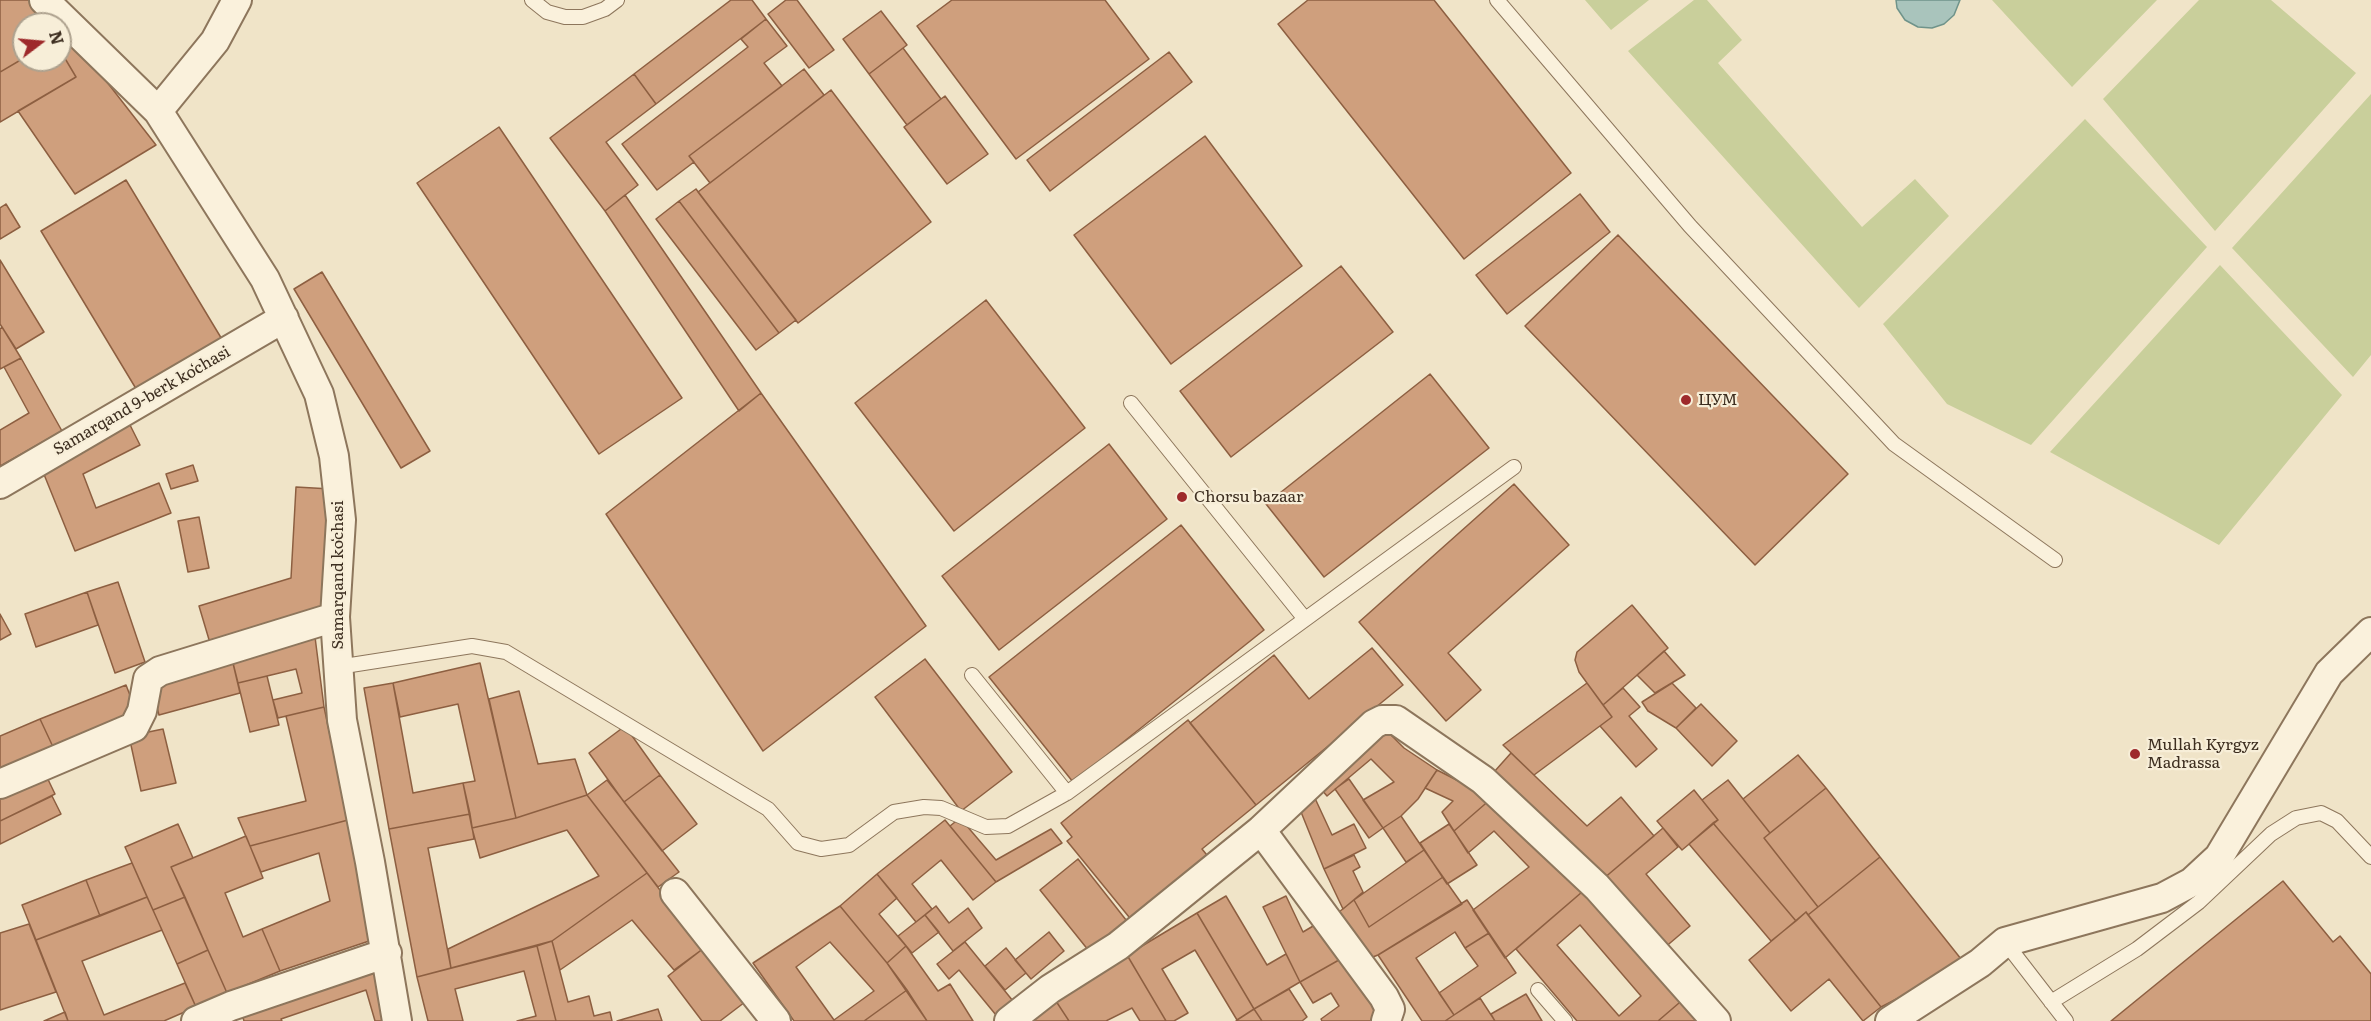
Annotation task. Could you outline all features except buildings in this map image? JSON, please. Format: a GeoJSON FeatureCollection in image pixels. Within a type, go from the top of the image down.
{"type":"FeatureCollection","features":[{"type":"Feature","properties":{"kind":"street","name":"Samarqand koʻchasi"},"geometry":{"type":"LineString","coordinates":[[44,0],[158,111],[265,279],[319,394],[334,456],[341,520],[335,617],[342,720],[387,953],[397,1021]]}},
{"type":"Feature","properties":{"kind":"street"},"geometry":{"type":"LineString","coordinates":[[158,111],[215,41],[237,0]]}},
{"type":"Feature","properties":{"kind":"street","name":"Samarqand 9-berk koʻchasi"},"geometry":{"type":"LineString","coordinates":[[0,484],[284,318]]}},
{"type":"Feature","properties":{"kind":"street"},"geometry":{"type":"LineString","coordinates":[[0,784],[134,728],[142,711],[148,679],[160,671],[335,617]]}},
{"type":"Feature","properties":{"kind":"street"},"geometry":{"type":"LineString","coordinates":[[1890,1021],[1980,963],[2006,942],[2162,898],[2192,882],[2219,857],[2329,674],[2371,632]]}},
{"type":"Feature","properties":{"kind":"street"},"geometry":{"type":"LineString","coordinates":[[1009,1021],[1050,989],[1118,946],[1261,830],[1374,724],[1382,720],[1396,720],[1483,780],[1597,887],[1716,1021]]}},
{"type":"Feature","properties":{"kind":"street"},"geometry":{"type":"LineString","coordinates":[[1261,830],[1384,997],[1390,1009],[1386,1021]]}},
{"type":"Feature","properties":{"kind":"street"},"geometry":{"type":"LineString","coordinates":[[675,893],[776,1021]]}},
{"type":"Feature","properties":{"kind":"street"},"geometry":{"type":"LineString","coordinates":[[196,1021],[231,1006],[387,953]]}},
{"type":"Feature","properties":{"kind":"lane"},"geometry":{"type":"LineString","coordinates":[[532,0],[547,12],[565,17],[583,17],[604,9],[616,0]]}},
{"type":"Feature","properties":{"kind":"lane"},"geometry":{"type":"LineString","coordinates":[[1497,0],[1690,226],[1894,444],[2055,560]]}},
{"type":"Feature","properties":{"kind":"lane"},"geometry":{"type":"LineString","coordinates":[[1131,404],[1305,619]]}},
{"type":"Feature","properties":{"kind":"lane"},"geometry":{"type":"LineString","coordinates":[[338,667],[472,646],[506,652],[768,809],[798,843],[821,849],[849,845],[894,812],[924,807],[941,808],[986,827],[1008,826],[1068,794],[1514,467]]}},
{"type":"Feature","properties":{"kind":"lane"},"geometry":{"type":"LineString","coordinates":[[972,675],[1068,794]]}},
{"type":"Feature","properties":{"kind":"lane"},"geometry":{"type":"LineString","coordinates":[[2052,1002],[2137,949],[2190,909],[2271,834],[2296,818],[2321,813],[2337,821],[2371,857]]}},
{"type":"Feature","properties":{"kind":"lane"},"geometry":{"type":"LineString","coordinates":[[2006,942],[2066,1021]]}},
{"type":"Feature","properties":{"kind":"lane"},"geometry":{"type":"LineString","coordinates":[[1538,990],[1565,1021]]}},
{"type":"Feature","properties":{"kind":"green space"},"geometry":{"type":"Polygon","coordinates":[[[1585,0],[1649,0],[1611,30],[1585,0]]]}},
{"type":"Feature","properties":{"kind":"green space"},"geometry":{"type":"Polygon","coordinates":[[[1694,0],[1707,0],[1742,40],[1718,63],[1862,227],[1915,179],[1949,216],[1859,308],[1628,51],[1694,0]]]}},
{"type":"Feature","properties":{"kind":"green space"},"geometry":{"type":"Polygon","coordinates":[[[1992,0],[2157,0],[2072,87],[1992,0]]]}},
{"type":"Feature","properties":{"kind":"green space"},"geometry":{"type":"Polygon","coordinates":[[[2199,0],[2271,0],[2356,73],[2215,231],[2103,99],[2199,0]]]}},
{"type":"Feature","properties":{"kind":"green space"},"geometry":{"type":"Polygon","coordinates":[[[2371,94],[2371,355],[2353,377],[2232,248],[2371,94]]]}},
{"type":"Feature","properties":{"kind":"green space"},"geometry":{"type":"Polygon","coordinates":[[[2085,119],[2207,247],[2031,445],[1947,404],[1883,324],[2085,119]]]}},
{"type":"Feature","properties":{"kind":"green space"},"geometry":{"type":"Polygon","coordinates":[[[2220,265],[2342,395],[2219,545],[2050,452],[2220,265]]]}},
{"type":"Feature","properties":{"kind":"water"},"geometry":{"type":"Polygon","coordinates":[[[1896,0],[1960,0],[1954,15],[1944,24],[1932,28],[1918,27],[1905,20],[1897,8],[1896,0]]]}},
{"type":"Feature","properties":{"kind":"place","name":"ЦУМ"},"geometry":{"type":"Point","coordinates":[1686,400]}},
{"type":"Feature","properties":{"kind":"place","name":"Chorsu bazaar"},"geometry":{"type":"Point","coordinates":[1182,497]}},
{"type":"Feature","properties":{"kind":"place","name":"Mullah Kyrgyz Madrassa"},"geometry":{"type":"Point","coordinates":[2135,754]}}]}
